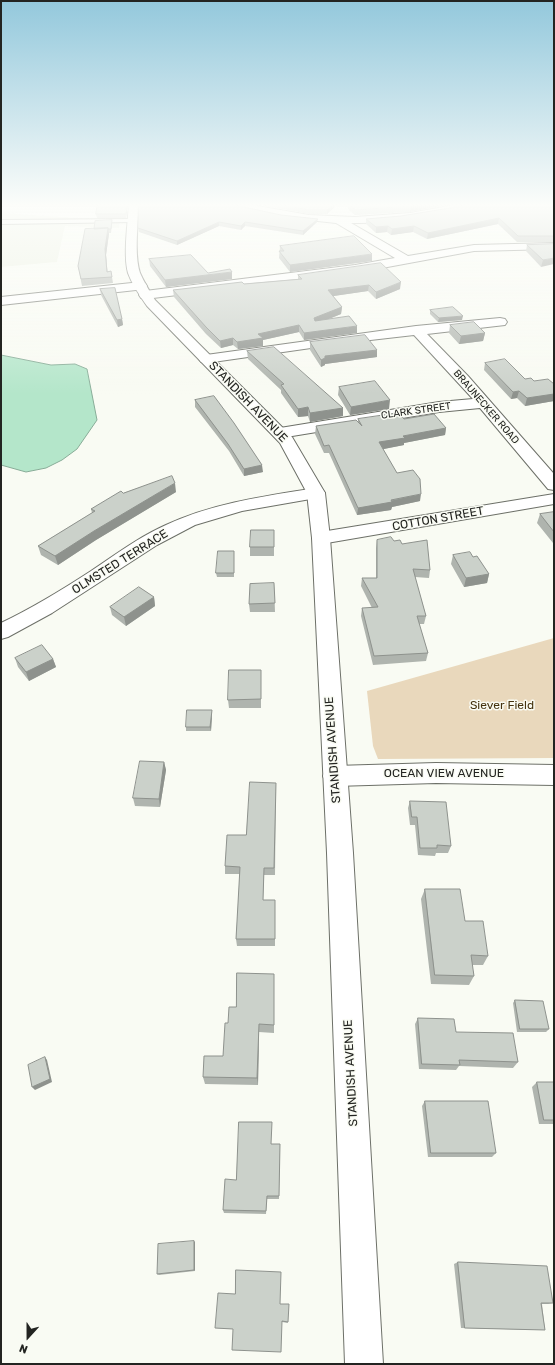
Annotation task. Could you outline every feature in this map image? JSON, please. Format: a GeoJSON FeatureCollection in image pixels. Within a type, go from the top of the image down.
{"type":"FeatureCollection","features":[{"type":"Feature","properties":{"kind":"street","name":"STANDISH AVENUE"},"geometry":{"type":"LineString","coordinates":[[134,267],[134,272],[143,291],[206,359],[286,440],[316,493],[321,538],[335,776],[364,1364]]}},
{"type":"Feature","properties":{"kind":"street"},"geometry":{"type":"LineString","coordinates":[[1,301],[143,291],[368,267]]}},
{"type":"Feature","properties":{"kind":"street"},"geometry":{"type":"LineString","coordinates":[[206,359],[416,330],[500,322]]}},
{"type":"Feature","properties":{"kind":"street","name":"BRAUNECKER ROAD"},"geometry":{"type":"LineString","coordinates":[[416,330],[463,379],[554,484]]}},
{"type":"Feature","properties":{"kind":"street","name":"CLARK STREET"},"geometry":{"type":"LineString","coordinates":[[280,433],[439,407],[483,403]]}},
{"type":"Feature","properties":{"kind":"street","name":"OLMSTED TERRACE"},"geometry":{"type":"LineString","coordinates":[[1,632],[36,614],[88,582],[133,551],[173,528],[219,510],[316,493]]}},
{"type":"Feature","properties":{"kind":"street","name":"COTTON STREET"},"geometry":{"type":"LineString","coordinates":[[321,538],[554,499]]}},
{"type":"Feature","properties":{"kind":"street","name":"OCEAN VIEW AVENUE"},"geometry":{"type":"LineString","coordinates":[[335,776],[436,773],[554,775]]}},
{"type":"Feature","properties":{"kind":"green space","name":"Siever Field"},"geometry":{"type":"Polygon","coordinates":[[[554,638],[554,758],[378,759],[373,746],[367,691],[554,638]]]}},
{"type":"Feature","properties":{"kind":"shaded area"},"geometry":{"type":"Polygon","coordinates":[[[1,355],[51,365],[75,364],[87,369],[97,420],[77,449],[62,460],[46,468],[26,472],[1,465],[1,355]]]}},
{"type":"Feature","properties":{"kind":"building"},"geometry":{"type":"Polygon","coordinates":[[[78,267],[107,267],[107,272],[111,271],[112,277],[81,279],[78,267]]]}},
{"type":"Feature","properties":{"kind":"building"},"geometry":{"type":"Polygon","coordinates":[[[155,267],[202,267],[208,273],[230,269],[232,272],[165,280],[155,267]]]}},
{"type":"Feature","properties":{"kind":"building"},"geometry":{"type":"Polygon","coordinates":[[[355,267],[385,267],[401,282],[376,292],[369,285],[328,290],[342,307],[314,318],[315,321],[349,316],[357,326],[304,333],[299,325],[258,334],[263,338],[237,342],[233,338],[220,341],[173,290],[242,282],[244,284],[302,279],[298,275],[355,267]]]}},
{"type":"Feature","properties":{"kind":"building"},"geometry":{"type":"Polygon","coordinates":[[[115,288],[122,319],[117,320],[100,289],[115,288]]]}},
{"type":"Feature","properties":{"kind":"building"},"geometry":{"type":"Polygon","coordinates":[[[453,307],[463,316],[439,318],[430,310],[453,307]]]}},
{"type":"Feature","properties":{"kind":"building"},"geometry":{"type":"Polygon","coordinates":[[[474,322],[485,333],[461,336],[450,325],[474,322]]]}},
{"type":"Feature","properties":{"kind":"building"},"geometry":{"type":"Polygon","coordinates":[[[365,335],[377,350],[325,356],[325,358],[321,360],[310,342],[365,335]]]}},
{"type":"Feature","properties":{"kind":"building"},"geometry":{"type":"Polygon","coordinates":[[[274,347],[343,408],[310,413],[308,407],[298,409],[281,385],[284,384],[247,351],[274,347]]]}},
{"type":"Feature","properties":{"kind":"building"},"geometry":{"type":"Polygon","coordinates":[[[505,359],[525,379],[531,378],[534,381],[548,379],[554,384],[554,394],[527,398],[519,391],[513,392],[485,363],[505,359]]]}},
{"type":"Feature","properties":{"kind":"building"},"geometry":{"type":"Polygon","coordinates":[[[375,381],[390,400],[351,407],[339,387],[375,381]]]}},
{"type":"Feature","properties":{"kind":"building"},"geometry":{"type":"Polygon","coordinates":[[[214,396],[262,465],[244,469],[228,444],[195,400],[214,396]]]}},
{"type":"Feature","properties":{"kind":"building"},"geometry":{"type":"Polygon","coordinates":[[[399,413],[404,419],[434,414],[446,428],[403,436],[405,438],[379,442],[397,473],[413,470],[420,479],[421,494],[391,500],[392,502],[358,508],[329,445],[324,446],[316,426],[356,420],[362,426],[358,419],[399,413]]]}},
{"type":"Feature","properties":{"kind":"building"},"geometry":{"type":"Polygon","coordinates":[[[172,476],[175,483],[55,556],[38,546],[95,511],[91,509],[121,491],[123,493],[172,476]]]}},
{"type":"Feature","properties":{"kind":"building"},"geometry":{"type":"Polygon","coordinates":[[[554,512],[554,532],[540,514],[554,512]]]}},
{"type":"Feature","properties":{"kind":"building"},"geometry":{"type":"Polygon","coordinates":[[[251,530],[274,530],[274,547],[250,547],[251,530]]]}},
{"type":"Feature","properties":{"kind":"building"},"geometry":{"type":"Polygon","coordinates":[[[391,537],[394,541],[400,540],[402,544],[427,540],[430,570],[413,569],[426,616],[417,616],[428,653],[374,656],[362,608],[378,607],[362,578],[377,578],[377,540],[391,537]]]}},
{"type":"Feature","properties":{"kind":"building"},"geometry":{"type":"Polygon","coordinates":[[[218,551],[234,551],[234,573],[216,573],[218,551]]]}},
{"type":"Feature","properties":{"kind":"building"},"geometry":{"type":"Polygon","coordinates":[[[470,552],[473,557],[477,556],[489,574],[466,578],[453,555],[470,552]]]}},
{"type":"Feature","properties":{"kind":"building"},"geometry":{"type":"Polygon","coordinates":[[[274,583],[275,603],[249,604],[250,584],[274,583]]]}},
{"type":"Feature","properties":{"kind":"building"},"geometry":{"type":"Polygon","coordinates":[[[139,587],[154,597],[124,617],[110,607],[139,587]]]}},
{"type":"Feature","properties":{"kind":"building"},"geometry":{"type":"Polygon","coordinates":[[[42,645],[53,659],[26,672],[15,658],[42,645]]]}},
{"type":"Feature","properties":{"kind":"building"},"geometry":{"type":"Polygon","coordinates":[[[229,670],[261,670],[261,699],[228,700],[229,670]]]}},
{"type":"Feature","properties":{"kind":"building"},"geometry":{"type":"Polygon","coordinates":[[[187,710],[212,710],[210,727],[186,727],[187,710]]]}},
{"type":"Feature","properties":{"kind":"building"},"geometry":{"type":"Polygon","coordinates":[[[140,761],[164,762],[159,799],[133,798],[140,761]]]}},
{"type":"Feature","properties":{"kind":"building"},"geometry":{"type":"Polygon","coordinates":[[[250,782],[276,783],[274,868],[264,868],[263,900],[275,900],[275,939],[236,939],[240,867],[225,866],[227,835],[246,835],[250,782]]]}},
{"type":"Feature","properties":{"kind":"building"},"geometry":{"type":"Polygon","coordinates":[[[410,801],[446,802],[451,846],[437,845],[437,848],[420,848],[417,817],[412,817],[410,801]]]}},
{"type":"Feature","properties":{"kind":"building"},"geometry":{"type":"Polygon","coordinates":[[[425,889],[460,889],[465,921],[483,921],[488,956],[471,955],[474,976],[435,975],[425,889]]]}},
{"type":"Feature","properties":{"kind":"building"},"geometry":{"type":"Polygon","coordinates":[[[237,973],[274,974],[274,1025],[259,1024],[257,1078],[203,1077],[204,1056],[223,1056],[225,1023],[228,1023],[229,1007],[236,1007],[237,973]]]}},
{"type":"Feature","properties":{"kind":"building"},"geometry":{"type":"Polygon","coordinates":[[[515,1000],[543,1001],[549,1029],[520,1029],[515,1000]]]}},
{"type":"Feature","properties":{"kind":"building"},"geometry":{"type":"Polygon","coordinates":[[[418,1018],[454,1019],[456,1032],[513,1033],[518,1062],[459,1060],[460,1065],[422,1064],[418,1018]]]}},
{"type":"Feature","properties":{"kind":"building"},"geometry":{"type":"Polygon","coordinates":[[[45,1057],[50,1079],[32,1087],[28,1065],[45,1057]]]}},
{"type":"Feature","properties":{"kind":"building"},"geometry":{"type":"Polygon","coordinates":[[[537,1082],[554,1082],[554,1120],[544,1120],[537,1082]]]}},
{"type":"Feature","properties":{"kind":"building"},"geometry":{"type":"Polygon","coordinates":[[[425,1101],[488,1101],[496,1153],[431,1153],[425,1101]]]}},
{"type":"Feature","properties":{"kind":"building"},"geometry":{"type":"Polygon","coordinates":[[[239,1122],[272,1122],[271,1144],[280,1144],[279,1196],[267,1196],[266,1211],[223,1210],[225,1179],[236,1180],[239,1122]]]}},
{"type":"Feature","properties":{"kind":"building"},"geometry":{"type":"Polygon","coordinates":[[[194,1241],[194,1270],[157,1274],[158,1244],[194,1241]]]}},
{"type":"Feature","properties":{"kind":"building"},"geometry":{"type":"Polygon","coordinates":[[[458,1262],[547,1266],[553,1303],[541,1303],[545,1330],[465,1328],[458,1262]]]}},
{"type":"Feature","properties":{"kind":"building"},"geometry":{"type":"Polygon","coordinates":[[[236,1270],[281,1272],[280,1304],[289,1304],[288,1322],[282,1321],[281,1352],[232,1350],[233,1329],[215,1328],[218,1293],[235,1294],[236,1270]]]}}]}
